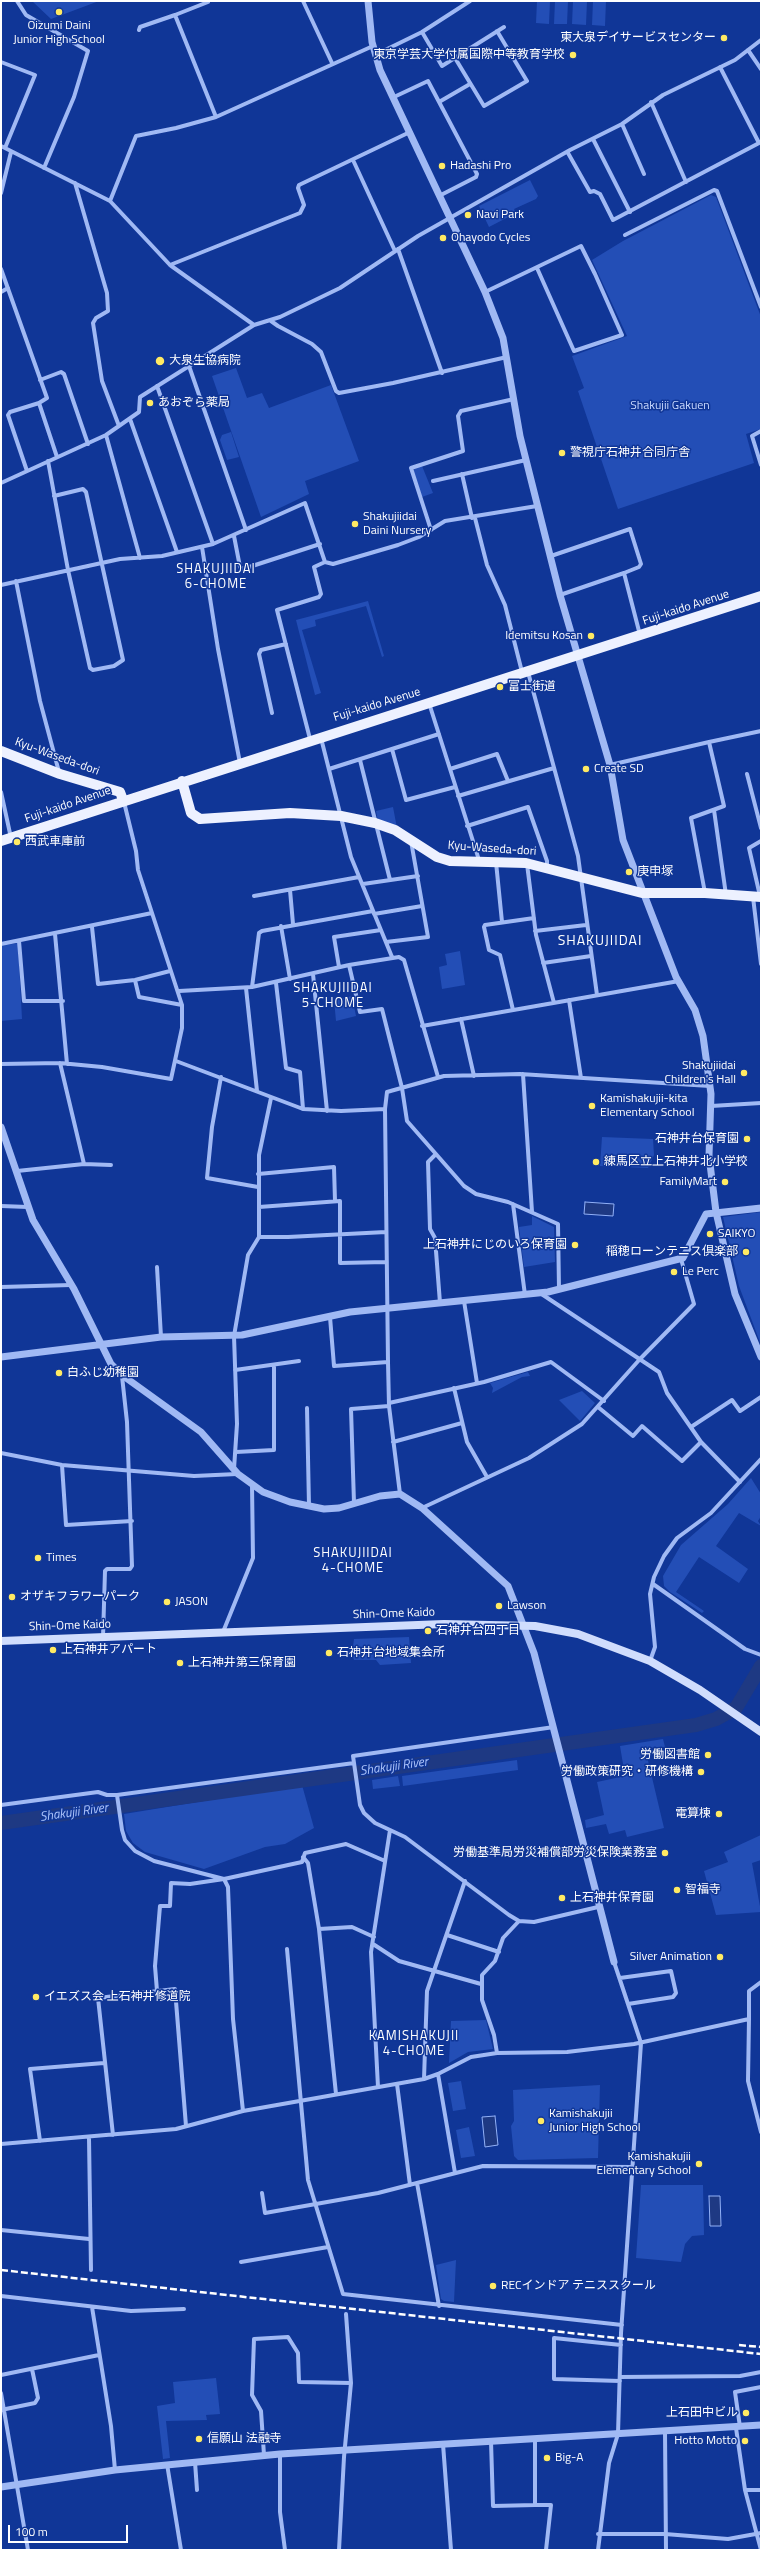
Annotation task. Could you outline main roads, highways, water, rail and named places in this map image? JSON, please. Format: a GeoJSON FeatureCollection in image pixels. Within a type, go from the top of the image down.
{"type":"FeatureCollection","features":[{"type":"Feature","properties":{"kind":"main road","name":"Fuji-kaido Avenue"},"geometry":{"type":"LineString","coordinates":[[6,839],[315,738],[641,636],[761,596]]}},
{"type":"Feature","properties":{"kind":"main road","name":"Kyu-Waseda-dori"},"geometry":{"type":"LineString","coordinates":[[1,751],[60,774],[120,792],[123,800]]}},
{"type":"Feature","properties":{"kind":"main road","name":"Kyu-Waseda-dori"},"geometry":{"type":"LineString","coordinates":[[182,781],[191,813],[200,819],[290,814],[341,816],[375,823],[410,839],[437,857],[450,860],[526,863],[547,866],[642,893],[705,893],[758,897]]}},
{"type":"Feature","properties":{"kind":"main road","name":"Shin-Ome Kaido"},"geometry":{"type":"LineString","coordinates":[[1,1641],[444,1624],[524,1625],[578,1634],[650,1661],[700,1690],[761,1732]]}},
{"type":"Feature","properties":{"kind":"waterway","name":"Shakujii River"},"geometry":{"type":"LineString","coordinates":[[1,1823],[696,1725],[716,1719],[736,1708],[761,1666]]}},
{"type":"Feature","properties":{"kind":"railway"},"geometry":{"type":"LineString","coordinates":[[1,2270],[761,2354]]}},
{"type":"Feature","properties":{"kind":"railway"},"geometry":{"type":"LineString","coordinates":[[739,2345],[761,2347]]}},
{"type":"Feature","properties":{"kind":"place","name":"Oizumi Daini Junior High School"},"geometry":{"type":"Point","coordinates":[59,12]}},
{"type":"Feature","properties":{"kind":"place","name":"東大泉デイサービスセンター"},"geometry":{"type":"Point","coordinates":[724,38]}},
{"type":"Feature","properties":{"kind":"place","name":"東京学芸大学付属国際中等教育学校"},"geometry":{"type":"Point","coordinates":[573,55]}},
{"type":"Feature","properties":{"kind":"place","name":"Hadashi Pro"},"geometry":{"type":"Point","coordinates":[442,166]}},
{"type":"Feature","properties":{"kind":"place","name":"Navi Park"},"geometry":{"type":"Point","coordinates":[468,215]}},
{"type":"Feature","properties":{"kind":"place","name":"Ohayodo Cycles"},"geometry":{"type":"Point","coordinates":[443,238]}},
{"type":"Feature","properties":{"kind":"place","name":"大泉生協病院"},"geometry":{"type":"Point","coordinates":[160,361]}},
{"type":"Feature","properties":{"kind":"place","name":"あおぞら薬局"},"geometry":{"type":"Point","coordinates":[150,403]}},
{"type":"Feature","properties":{"kind":"place","name":"警視庁石神井合同庁舎"},"geometry":{"type":"Point","coordinates":[562,453]}},
{"type":"Feature","properties":{"kind":"place","name":"Shakujiidai Daini Nursery"},"geometry":{"type":"Point","coordinates":[355,524]}},
{"type":"Feature","properties":{"kind":"place","name":"Idemitsu Kosan"},"geometry":{"type":"Point","coordinates":[591,636]}},
{"type":"Feature","properties":{"kind":"place","name":"富士街道"},"geometry":{"type":"Point","coordinates":[500,687]}},
{"type":"Feature","properties":{"kind":"place","name":"Create SD"},"geometry":{"type":"Point","coordinates":[586,769]}},
{"type":"Feature","properties":{"kind":"place","name":"西武車庫前"},"geometry":{"type":"Point","coordinates":[17,842]}},
{"type":"Feature","properties":{"kind":"place","name":"庚申塚"},"geometry":{"type":"Point","coordinates":[629,872]}},
{"type":"Feature","properties":{"kind":"place","name":"Shakujiidai Children's Hall"},"geometry":{"type":"Point","coordinates":[744,1073]}},
{"type":"Feature","properties":{"kind":"place","name":"Kamishakujii-kita Elementary School"},"geometry":{"type":"Point","coordinates":[592,1106]}},
{"type":"Feature","properties":{"kind":"place","name":"石神井台保育園"},"geometry":{"type":"Point","coordinates":[747,1139]}},
{"type":"Feature","properties":{"kind":"place","name":"練馬区立上石神井北小学校"},"geometry":{"type":"Point","coordinates":[596,1162]}},
{"type":"Feature","properties":{"kind":"place","name":"FamilyMart"},"geometry":{"type":"Point","coordinates":[725,1182]}},
{"type":"Feature","properties":{"kind":"place","name":"SAIKYO"},"geometry":{"type":"Point","coordinates":[710,1234]}},
{"type":"Feature","properties":{"kind":"place","name":"上石神井にじのいろ保育園"},"geometry":{"type":"Point","coordinates":[575,1245]}},
{"type":"Feature","properties":{"kind":"place","name":"稲穂ローンテニス倶楽部"},"geometry":{"type":"Point","coordinates":[746,1252]}},
{"type":"Feature","properties":{"kind":"place","name":"Le Perc"},"geometry":{"type":"Point","coordinates":[674,1272]}},
{"type":"Feature","properties":{"kind":"place","name":"白ふじ幼稚園"},"geometry":{"type":"Point","coordinates":[59,1373]}},
{"type":"Feature","properties":{"kind":"place","name":"Times"},"geometry":{"type":"Point","coordinates":[38,1558]}},
{"type":"Feature","properties":{"kind":"place","name":"オザキフラワーパーク"},"geometry":{"type":"Point","coordinates":[12,1597]}},
{"type":"Feature","properties":{"kind":"place","name":"JASON"},"geometry":{"type":"Point","coordinates":[167,1602]}},
{"type":"Feature","properties":{"kind":"place","name":"Lawson"},"geometry":{"type":"Point","coordinates":[499,1606]}},
{"type":"Feature","properties":{"kind":"place","name":"石神井台四丁目"},"geometry":{"type":"Point","coordinates":[428,1631]}},
{"type":"Feature","properties":{"kind":"place","name":"上石神井アパート"},"geometry":{"type":"Point","coordinates":[53,1650]}},
{"type":"Feature","properties":{"kind":"place","name":"石神井台地域集会所"},"geometry":{"type":"Point","coordinates":[329,1653]}},
{"type":"Feature","properties":{"kind":"place","name":"上石神井第三保育園"},"geometry":{"type":"Point","coordinates":[180,1663]}},
{"type":"Feature","properties":{"kind":"place","name":"労働図書館"},"geometry":{"type":"Point","coordinates":[708,1755]}},
{"type":"Feature","properties":{"kind":"place","name":"労働政策研究・研修機構"},"geometry":{"type":"Point","coordinates":[701,1772]}},
{"type":"Feature","properties":{"kind":"place","name":"電算棟"},"geometry":{"type":"Point","coordinates":[719,1814]}},
{"type":"Feature","properties":{"kind":"place","name":"労働基準局労災補償部労災保険業務室"},"geometry":{"type":"Point","coordinates":[665,1853]}},
{"type":"Feature","properties":{"kind":"place","name":"智福寺"},"geometry":{"type":"Point","coordinates":[677,1890]}},
{"type":"Feature","properties":{"kind":"place","name":"上石神井保育園"},"geometry":{"type":"Point","coordinates":[562,1898]}},
{"type":"Feature","properties":{"kind":"place","name":"Silver Animation"},"geometry":{"type":"Point","coordinates":[720,1957]}},
{"type":"Feature","properties":{"kind":"place","name":"イエズス会 上石神井修道院"},"geometry":{"type":"Point","coordinates":[36,1997]}},
{"type":"Feature","properties":{"kind":"place","name":"Kamishakujii Junior High School"},"geometry":{"type":"Point","coordinates":[541,2121]}},
{"type":"Feature","properties":{"kind":"place","name":"Kamishakujii Elementary School"},"geometry":{"type":"Point","coordinates":[699,2164]}},
{"type":"Feature","properties":{"kind":"place","name":"RECインドア テニススクール"},"geometry":{"type":"Point","coordinates":[493,2286]}},
{"type":"Feature","properties":{"kind":"place","name":"上石田中ビル"},"geometry":{"type":"Point","coordinates":[746,2413]}},
{"type":"Feature","properties":{"kind":"place","name":"信願山 法融寺"},"geometry":{"type":"Point","coordinates":[199,2439]}},
{"type":"Feature","properties":{"kind":"place","name":"Hotto Motto"},"geometry":{"type":"Point","coordinates":[745,2441]}},
{"type":"Feature","properties":{"kind":"place","name":"Big-A"},"geometry":{"type":"Point","coordinates":[547,2458]}},
{"type":"Feature","properties":{"kind":"district","name":"SHAKUJIIDAI 6-CHOME"},"geometry":{"type":"Point","coordinates":[216,578]}},
{"type":"Feature","properties":{"kind":"district","name":"SHAKUJIIDAI"},"geometry":{"type":"Point","coordinates":[600,942]}},
{"type":"Feature","properties":{"kind":"district","name":"SHAKUJIIDAI 5-CHOME"},"geometry":{"type":"Point","coordinates":[333,996]}},
{"type":"Feature","properties":{"kind":"district","name":"SHAKUJIIDAI 4-CHOME"},"geometry":{"type":"Point","coordinates":[353,1562]}},
{"type":"Feature","properties":{"kind":"district","name":"KAMISHAKUJII 4-CHOME"},"geometry":{"type":"Point","coordinates":[414,2044]}},
{"type":"Feature","properties":{"kind":"park label","name":"Shakujii Gakuen"},"geometry":{"type":"Point","coordinates":[670,406]}}]}
